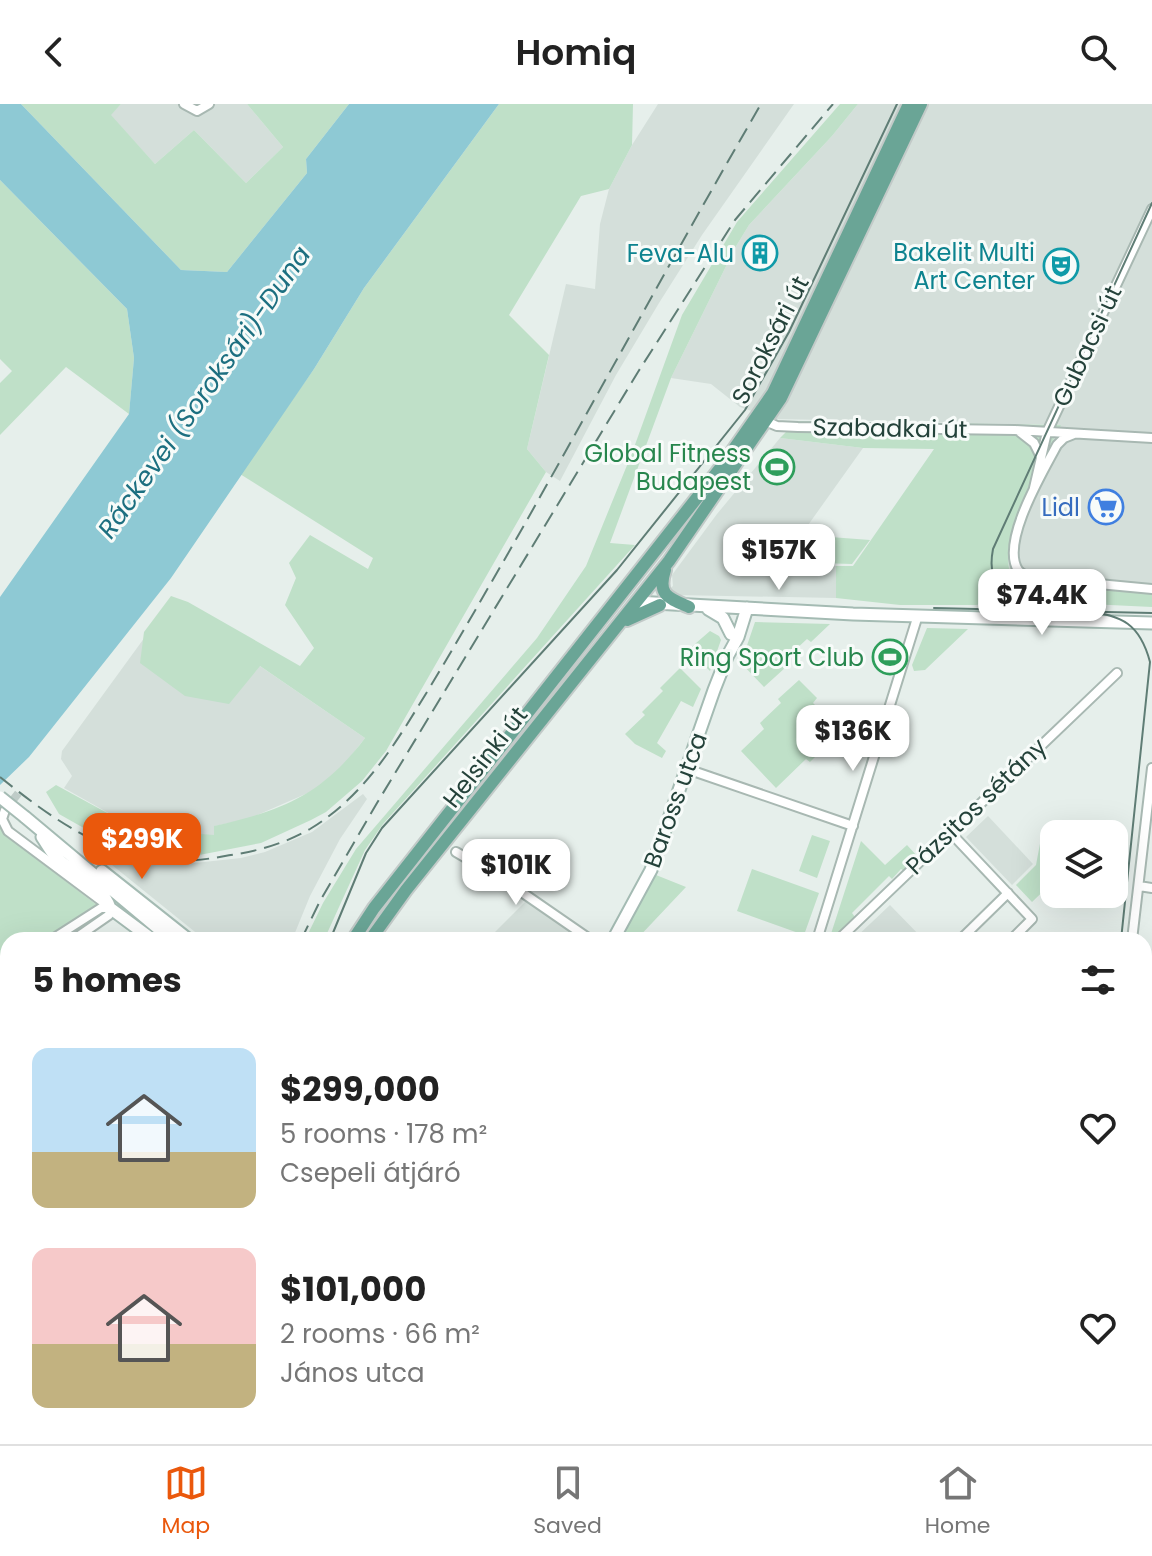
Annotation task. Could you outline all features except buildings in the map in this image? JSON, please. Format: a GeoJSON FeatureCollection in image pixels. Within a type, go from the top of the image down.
{"type":"FeatureCollection","features":[{"type":"Feature","properties":{"kind":"main road","name":"Soroksári út"},"geometry":{"type":"LineString","coordinates":[[606,613],[722,466],[773,393],[909,104]]}},
{"type":"Feature","properties":{"kind":"main road","name":"Soroksári út"},"geometry":{"type":"LineString","coordinates":[[636,602],[669,561],[781,398],[921,104]]}},
{"type":"Feature","properties":{"kind":"main road"},"geometry":{"type":"LineString","coordinates":[[636,602],[634,590],[649,558]]}},
{"type":"Feature","properties":{"kind":"main road"},"geometry":{"type":"LineString","coordinates":[[669,561],[662,581],[663,592],[672,600],[689,607]]}},
{"type":"Feature","properties":{"kind":"main road"},"geometry":{"type":"LineString","coordinates":[[606,613],[636,602],[689,607],[1152,623]]}},
{"type":"Feature","properties":{"kind":"main road","name":"Helsinki út"},"geometry":{"type":"LineString","coordinates":[[376,932],[636,602]]}},
{"type":"Feature","properties":{"kind":"main road"},"geometry":{"type":"LineString","coordinates":[[614,629],[660,605]]}},
{"type":"Feature","properties":{"kind":"main road"},"geometry":{"type":"LineString","coordinates":[[704,607],[723,618],[731,634]]}},
{"type":"Feature","properties":{"kind":"main road","name":"Baross utca"},"geometry":{"type":"LineString","coordinates":[[727,657],[731,634],[743,608]]}},
{"type":"Feature","properties":{"kind":"main road","name":"Baross utca"},"geometry":{"type":"LineString","coordinates":[[617,932],[651,870],[727,657],[738,637],[743,608]]}},
{"type":"Feature","properties":{"kind":"main road","name":"Helsinki út"},"geometry":{"type":"LineString","coordinates":[[359,932],[606,613]]}},
{"type":"Feature","properties":{"kind":"main road"},"geometry":{"type":"LineString","coordinates":[[0,797],[163,932]]}},
{"type":"Feature","properties":{"kind":"main road"},"geometry":{"type":"LineString","coordinates":[[27,819],[74,848],[179,932]]}},
{"type":"Feature","properties":{"kind":"main road"},"geometry":{"type":"LineString","coordinates":[[27,819],[55,856],[100,893],[109,902],[110,908],[142,932]]}},
{"type":"Feature","properties":{"kind":"main road"},"geometry":{"type":"LineString","coordinates":[[74,848],[106,884]]}},
{"type":"Feature","properties":{"kind":"street"},"geometry":{"type":"LineString","coordinates":[[184,104],[197,111],[209,104]]}},
{"type":"Feature","properties":{"kind":"street","name":"Gubacsi út"},"geometry":{"type":"LineString","coordinates":[[1151,589],[1035,578],[1022,574],[1016,563],[1016,539],[1034,488],[1047,432],[1152,209]]}},
{"type":"Feature","properties":{"kind":"street","name":"Szabadkai út"},"geometry":{"type":"LineString","coordinates":[[765,421],[777,426],[798,427],[1015,430],[1152,438]]}},
{"type":"Feature","properties":{"kind":"street"},"geometry":{"type":"LineString","coordinates":[[1015,430],[1034,443],[1041,460]]}},
{"type":"Feature","properties":{"kind":"street","name":"Gubacsi út"},"geometry":{"type":"LineString","coordinates":[[1034,488],[1057,445],[1064,438],[1079,433]]}},
{"type":"Feature","properties":{"kind":"street"},"geometry":{"type":"LineString","coordinates":[[820,932],[918,615]]}},
{"type":"Feature","properties":{"kind":"street","name":"Pázsitos sétány"},"geometry":{"type":"LineString","coordinates":[[846,932],[1117,673]]}},
{"type":"Feature","properties":{"kind":"street"},"geometry":{"type":"LineString","coordinates":[[1133,932],[1152,768]]}},
{"type":"Feature","properties":{"kind":"street"},"geometry":{"type":"LineString","coordinates":[[687,769],[853,826]]}},
{"type":"Feature","properties":{"kind":"street"},"geometry":{"type":"LineString","coordinates":[[5,810],[2,819],[8,831],[110,908]]}},
{"type":"Feature","properties":{"kind":"street"},"geometry":{"type":"LineString","coordinates":[[949,831],[1032,919],[1019,932]]}},
{"type":"Feature","properties":{"kind":"street"},"geometry":{"type":"LineString","coordinates":[[456,852],[507,882],[579,932]]}},
{"type":"Feature","properties":{"kind":"street"},"geometry":{"type":"LineString","coordinates":[[1139,886],[1152,888]]}},
{"type":"Feature","properties":{"kind":"street"},"geometry":{"type":"LineString","coordinates":[[968,932],[1008,893]]}},
{"type":"Feature","properties":{"kind":"street"},"geometry":{"type":"LineString","coordinates":[[64,932],[101,908],[110,908]]}},
{"type":"Feature","properties":{"kind":"street"},"geometry":{"type":"LineString","coordinates":[[85,932],[109,915],[110,908]]}},
{"type":"Feature","properties":{"kind":"street"},"geometry":{"type":"LineString","coordinates":[[92,914],[98,923]]}},
{"type":"Feature","properties":{"kind":"shaded area"},"geometry":{"type":"Polygon","coordinates":[[[121,104],[247,104],[283,147],[246,183],[194,130],[155,164],[110,115],[121,104]]]}},
{"type":"Feature","properties":{"kind":"shaded area"},"geometry":{"type":"Polygon","coordinates":[[[658,104],[794,104],[702,235],[659,303],[616,375],[560,481],[546,472],[527,449],[566,284],[595,289],[600,224],[609,189],[658,104]]]}},
{"type":"Feature","properties":{"kind":"shaded area"},"geometry":{"type":"Polygon","coordinates":[[[858,104],[1152,104],[1152,593],[1023,582],[1010,573],[1007,555],[1011,529],[1060,425],[775,419],[740,407],[711,384],[671,378],[749,225],[858,104]]]}},
{"type":"Feature","properties":{"kind":"shaded area"},"geometry":{"type":"Polygon","coordinates":[[[780,438],[863,448],[781,563],[836,566],[836,598],[676,595],[668,590],[673,586],[672,575],[717,514],[780,438]]]}},
{"type":"Feature","properties":{"kind":"shaded area"},"geometry":{"type":"Polygon","coordinates":[[[169,604],[365,738],[343,766],[317,789],[248,819],[215,826],[214,836],[197,842],[144,833],[64,788],[72,776],[61,759],[62,751],[169,604]]]}},
{"type":"Feature","properties":{"kind":"shaded area"},"geometry":{"type":"Polygon","coordinates":[[[363,794],[367,799],[340,839],[295,932],[195,932],[107,861],[114,852],[176,865],[241,858],[265,852],[312,832],[363,794]]]}},
{"type":"Feature","properties":{"kind":"shaded area"},"geometry":{"type":"Polygon","coordinates":[[[988,816],[1033,864],[1012,885],[966,837],[988,816]]]}},
{"type":"Feature","properties":{"kind":"shaded area"},"geometry":{"type":"Polygon","coordinates":[[[526,901],[571,932],[495,932],[526,901]]]}},
{"type":"Feature","properties":{"kind":"shaded area"},"geometry":{"type":"Polygon","coordinates":[[[890,905],[916,932],[861,932],[890,905]]]}},
{"type":"Feature","properties":{"kind":"green space"},"geometry":{"type":"Polygon","coordinates":[[[21,104],[121,104],[111,115],[155,164],[194,130],[246,183],[283,147],[247,104],[349,104],[306,159],[307,173],[227,272],[181,270],[21,104]]]}},
{"type":"Feature","properties":{"kind":"green space"},"geometry":{"type":"Polygon","coordinates":[[[499,104],[633,104],[632,145],[609,189],[581,196],[509,315],[549,355],[527,449],[546,472],[386,751],[362,781],[326,812],[261,843],[189,857],[112,844],[59,814],[46,792],[56,785],[144,833],[197,842],[200,834],[214,835],[214,826],[260,814],[299,798],[333,774],[365,738],[260,666],[229,704],[185,696],[140,663],[144,632],[171,596],[188,602],[300,666],[314,648],[285,605],[296,578],[289,563],[310,535],[368,569],[373,558],[240,474],[314,369],[364,288],[499,104]]]}},
{"type":"Feature","properties":{"kind":"green space"},"geometry":{"type":"Polygon","coordinates":[[[840,104],[858,104],[749,225],[735,248],[671,378],[610,543],[635,545],[383,824],[365,850],[328,932],[309,932],[356,849],[537,638],[586,566],[632,453],[682,315],[737,222],[840,104]]]}},
{"type":"Feature","properties":{"kind":"green space"},"geometry":{"type":"Polygon","coordinates":[[[0,180],[127,309],[134,358],[129,414],[66,367],[0,435],[0,383],[12,371],[0,359],[0,180]]]}},
{"type":"Feature","properties":{"kind":"green space"},"geometry":{"type":"Polygon","coordinates":[[[797,421],[1061,425],[1016,517],[1008,556],[1010,573],[1023,582],[1152,593],[1152,607],[1006,600],[976,605],[900,605],[836,598],[836,566],[853,566],[934,449],[863,448],[780,438],[797,421]]]}},
{"type":"Feature","properties":{"kind":"green space"},"geometry":{"type":"Polygon","coordinates":[[[804,535],[870,540],[852,564],[785,562],[804,535]]]}},
{"type":"Feature","properties":{"kind":"green space"},"geometry":{"type":"Polygon","coordinates":[[[755,622],[830,624],[811,642],[807,639],[782,662],[786,667],[764,687],[741,663],[755,622]]]}},
{"type":"Feature","properties":{"kind":"green space"},"geometry":{"type":"Polygon","coordinates":[[[927,628],[968,629],[925,670],[914,671],[912,665],[927,628]]]}},
{"type":"Feature","properties":{"kind":"green space"},"geometry":{"type":"Polygon","coordinates":[[[710,631],[721,640],[710,671],[688,650],[710,631]]]}},
{"type":"Feature","properties":{"kind":"green space"},"geometry":{"type":"Polygon","coordinates":[[[680,668],[701,689],[693,707],[681,701],[657,743],[666,751],[662,758],[635,744],[625,734],[645,715],[642,712],[680,668]]]}},
{"type":"Feature","properties":{"kind":"green space"},"geometry":{"type":"Polygon","coordinates":[[[799,680],[817,698],[813,703],[838,728],[827,739],[829,743],[810,762],[806,759],[776,788],[741,751],[764,729],[760,723],[781,703],[778,699],[799,680]]]}},
{"type":"Feature","properties":{"kind":"green space"},"geometry":{"type":"Polygon","coordinates":[[[0,824],[6,836],[97,905],[56,932],[0,932],[0,824]]]}},
{"type":"Feature","properties":{"kind":"green space"},"geometry":{"type":"Polygon","coordinates":[[[812,835],[830,841],[817,878],[799,871],[812,835]]]}},
{"type":"Feature","properties":{"kind":"green space"},"geometry":{"type":"Polygon","coordinates":[[[861,841],[885,865],[907,845],[918,857],[892,879],[889,876],[852,913],[855,917],[841,932],[832,932],[861,841]]]}},
{"type":"Feature","properties":{"kind":"green space"},"geometry":{"type":"Polygon","coordinates":[[[1040,844],[1040,894],[1032,902],[1016,885],[1036,865],[1040,844]]]}},
{"type":"Feature","properties":{"kind":"green space"},"geometry":{"type":"Polygon","coordinates":[[[752,869],[819,893],[805,932],[796,932],[737,911],[752,869]]]}},
{"type":"Feature","properties":{"kind":"green space"},"geometry":{"type":"Polygon","coordinates":[[[656,875],[686,887],[644,932],[624,932],[656,875]]]}},
{"type":"Feature","properties":{"kind":"water","name":"Ráckevei (Soroksári)-Duna"},"geometry":{"type":"Polygon","coordinates":[[[0,104],[21,104],[181,270],[227,272],[307,173],[306,159],[349,104],[499,104],[364,288],[314,369],[171,578],[29,757],[0,785],[0,597],[129,414],[134,358],[127,309],[0,180],[0,104]]]}},
{"type":"Feature","properties":{"kind":"tunnel"},"geometry":{"type":"LineString","coordinates":[[6,809],[20,791]]}},
{"type":"Feature","properties":{"kind":"tram line"},"geometry":{"type":"LineString","coordinates":[[333,932],[366,853],[382,828],[617,570],[745,410],[789,332],[897,104]]}},
{"type":"Feature","properties":{"kind":"tram line"},"geometry":{"type":"LineString","coordinates":[[1046,611],[1021,604],[1003,593],[993,575],[993,549],[1152,203]]}},
{"type":"Feature","properties":{"kind":"tram line"},"geometry":{"type":"LineString","coordinates":[[934,608],[1152,613]]}},
{"type":"Feature","properties":{"kind":"tram line"},"geometry":{"type":"LineString","coordinates":[[1085,611],[1109,615],[1128,624],[1141,639],[1150,662],[1122,932]]}},
{"type":"Feature","properties":{"kind":"railway"},"geometry":{"type":"LineString","coordinates":[[0,777],[60,821],[104,845],[128,854],[177,861],[236,854],[280,843],[310,829],[348,800],[379,766],[440,671],[761,104]]}},
{"type":"Feature","properties":{"kind":"railway"},"geometry":{"type":"LineString","coordinates":[[305,932],[377,803],[638,372],[735,220],[833,104]]}},
{"type":"Feature","properties":{"kind":"place","name":"Feva-Alu"},"geometry":{"type":"Point","coordinates":[760,253]}},
{"type":"Feature","properties":{"kind":"place","name":"Bakelit Multi Art Center"},"geometry":{"type":"Point","coordinates":[1061,266]}},
{"type":"Feature","properties":{"kind":"place","name":"Global Fitness Budapest"},"geometry":{"type":"Point","coordinates":[777,467]}},
{"type":"Feature","properties":{"kind":"place","name":"Lidl"},"geometry":{"type":"Point","coordinates":[1106,507]}},
{"type":"Feature","properties":{"kind":"place","name":"Ring Sport Club"},"geometry":{"type":"Point","coordinates":[890,657]}}]}
